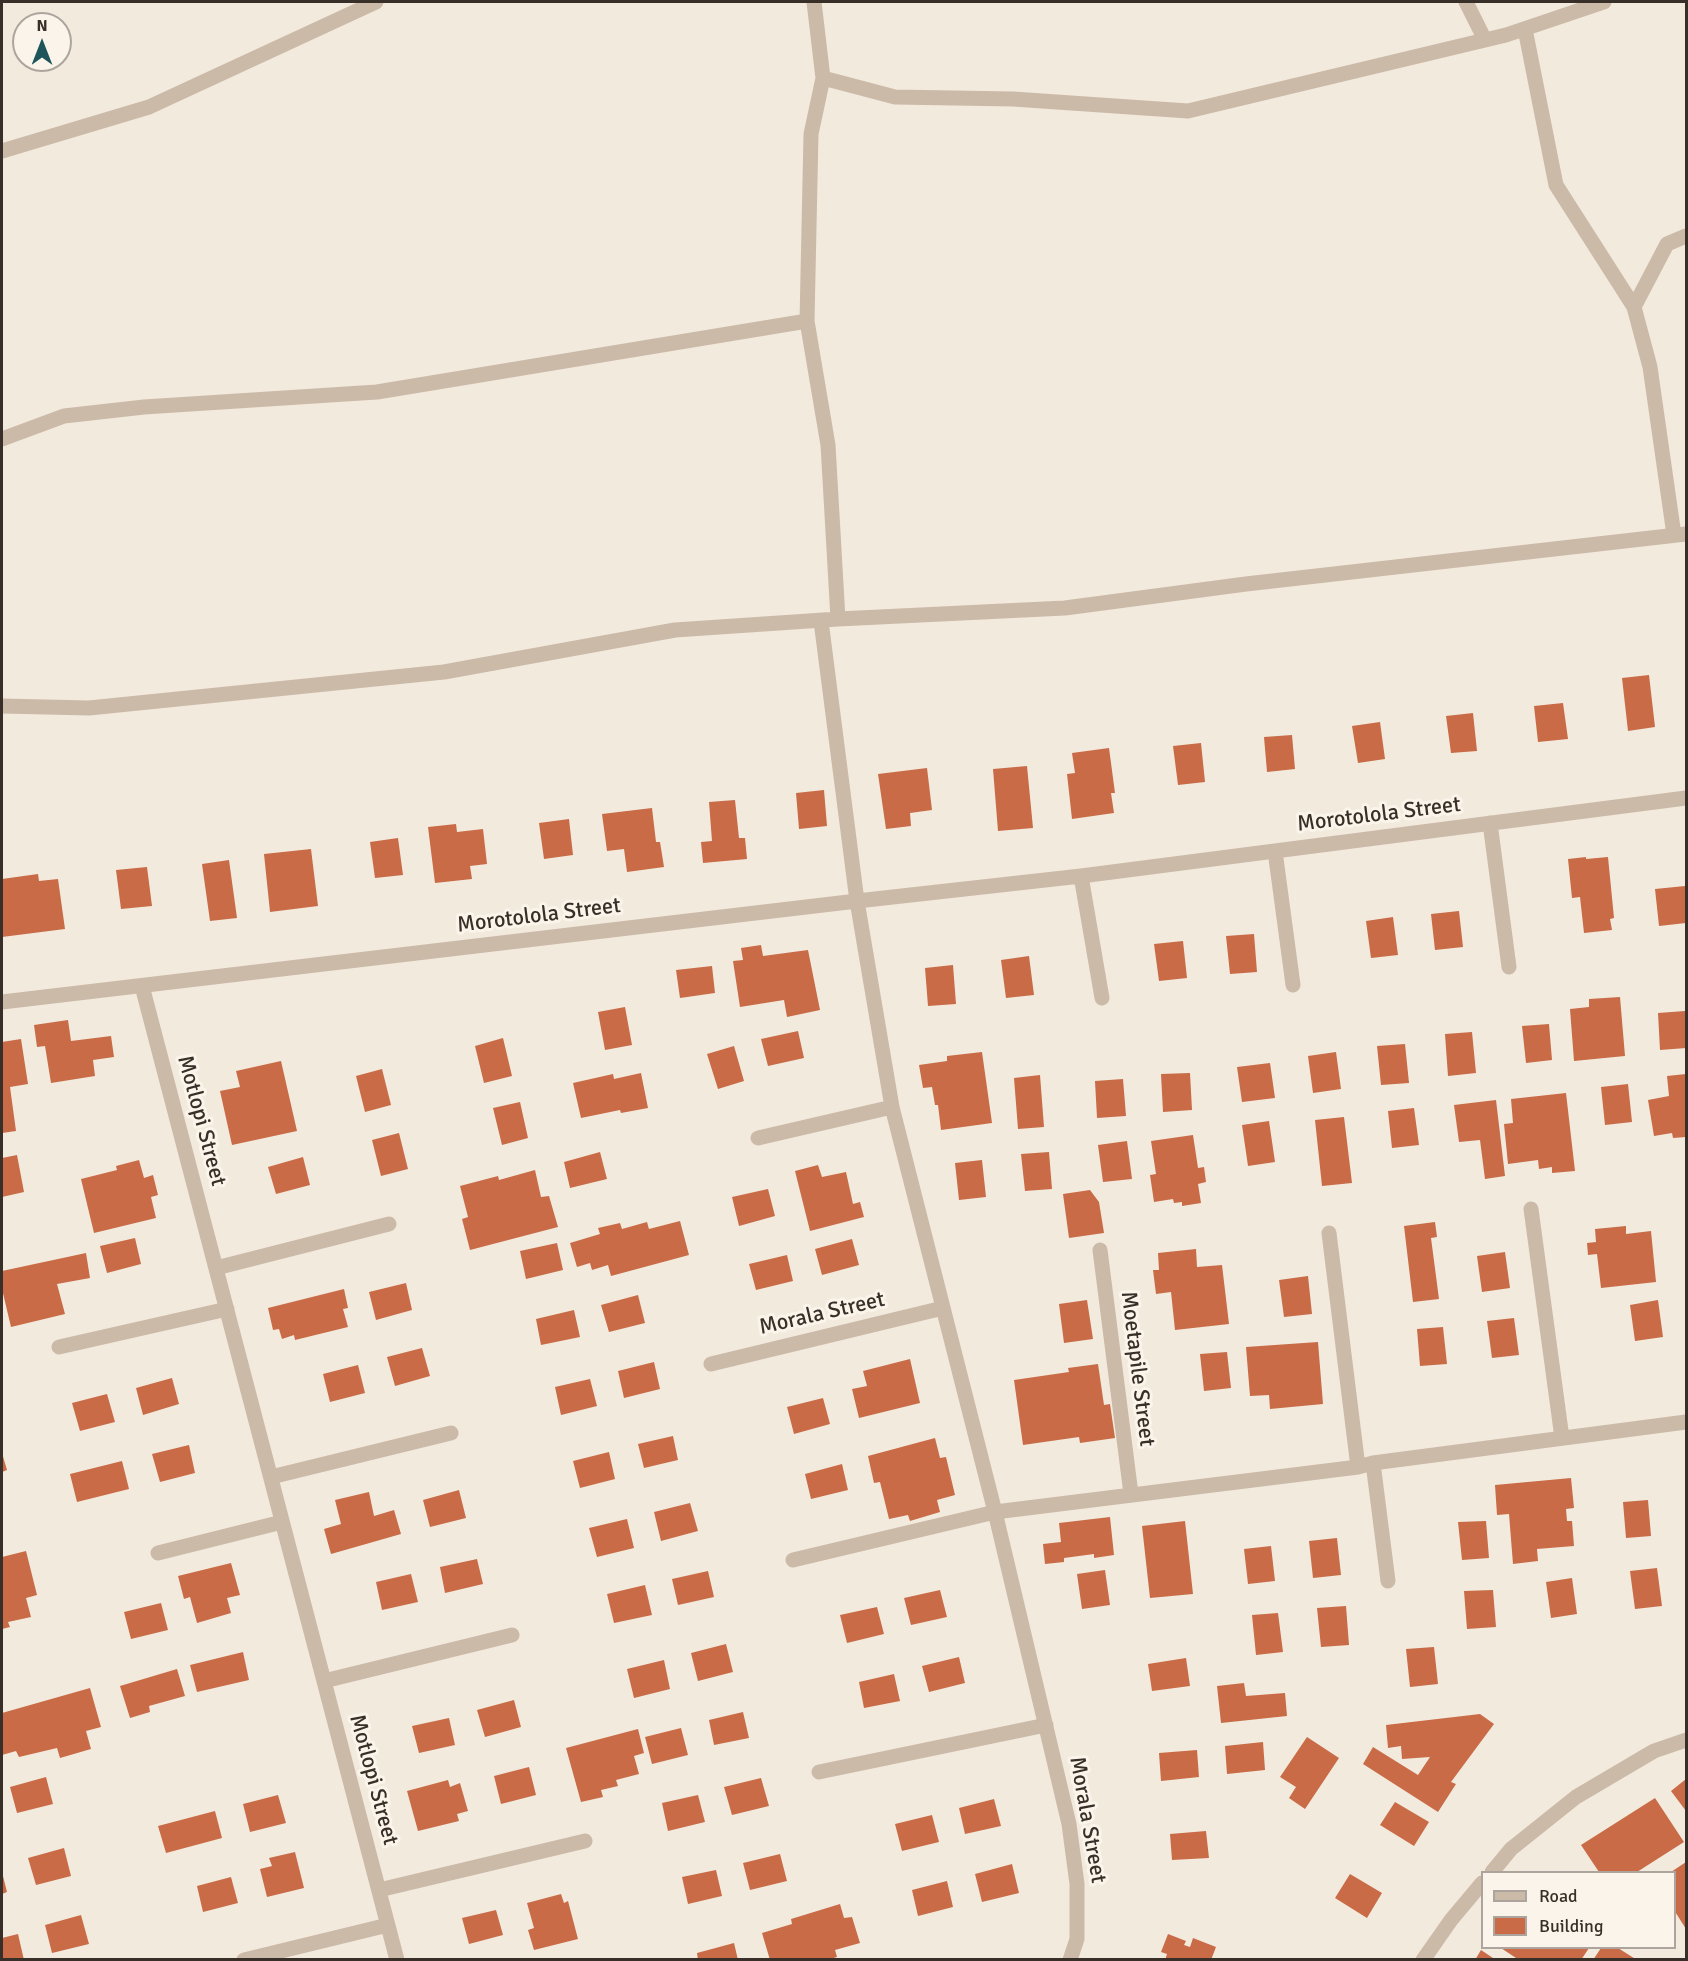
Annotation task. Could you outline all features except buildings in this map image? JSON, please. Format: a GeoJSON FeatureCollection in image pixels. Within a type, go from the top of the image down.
{"type":"FeatureCollection","features":[{"type":"Feature","properties":{"kind":"street"},"geometry":{"type":"LineString","coordinates":[[2,151],[149,107],[376,2]]}},
{"type":"Feature","properties":{"kind":"street"},"geometry":{"type":"LineString","coordinates":[[814,2],[823,78],[811,134],[807,321],[828,445],[838,620]]}},
{"type":"Feature","properties":{"kind":"street"},"geometry":{"type":"LineString","coordinates":[[1466,2],[1485,40]]}},
{"type":"Feature","properties":{"kind":"street"},"geometry":{"type":"LineString","coordinates":[[823,78],[895,97],[1013,99],[1188,111],[1485,40],[1604,2]]}},
{"type":"Feature","properties":{"kind":"street"},"geometry":{"type":"LineString","coordinates":[[2,706],[88,708],[444,672],[675,630],[1065,608],[1258,582],[1680,535],[1650,367],[1634,307],[1556,185],[1525,29]]}},
{"type":"Feature","properties":{"kind":"street"},"geometry":{"type":"LineString","coordinates":[[1634,307],[1667,244],[1686,236]]}},
{"type":"Feature","properties":{"kind":"street"},"geometry":{"type":"LineString","coordinates":[[2,439],[64,416],[144,407],[377,392],[807,321]]}},
{"type":"Feature","properties":{"kind":"street","name":"Morala Street"},"geometry":{"type":"LineString","coordinates":[[820,621],[857,901],[892,1107],[995,1512],[1069,1824],[1077,1884],[1077,1939],[1070,1959]]}},
{"type":"Feature","properties":{"kind":"street","name":"Morotolola Street"},"geometry":{"type":"LineString","coordinates":[[2,1002],[1081,876],[1686,798]]}},
{"type":"Feature","properties":{"kind":"street","name":"Morotolola Street"},"geometry":{"type":"LineString","coordinates":[[1490,824],[1509,967]]}},
{"type":"Feature","properties":{"kind":"street","name":"Morotolola Street"},"geometry":{"type":"LineString","coordinates":[[1275,851],[1293,985]]}},
{"type":"Feature","properties":{"kind":"street"},"geometry":{"type":"LineString","coordinates":[[1081,876],[1102,999]]}},
{"type":"Feature","properties":{"kind":"street","name":"Motlopi Street"},"geometry":{"type":"LineString","coordinates":[[142,986],[397,1959]]}},
{"type":"Feature","properties":{"kind":"street"},"geometry":{"type":"LineString","coordinates":[[758,1138],[892,1107]]}},
{"type":"Feature","properties":{"kind":"street"},"geometry":{"type":"LineString","coordinates":[[1532,1209],[1562,1438]]}},
{"type":"Feature","properties":{"kind":"street"},"geometry":{"type":"LineString","coordinates":[[216,1268],[389,1224]]}},
{"type":"Feature","properties":{"kind":"street"},"geometry":{"type":"LineString","coordinates":[[1329,1233],[1366,1465],[1388,1581]]}},
{"type":"Feature","properties":{"kind":"street","name":"Moetapile Street"},"geometry":{"type":"LineString","coordinates":[[1100,1250],[1131,1494]]}},
{"type":"Feature","properties":{"kind":"street","name":"Morala Street"},"geometry":{"type":"LineString","coordinates":[[711,1364],[943,1308]]}},
{"type":"Feature","properties":{"kind":"street"},"geometry":{"type":"LineString","coordinates":[[59,1347],[227,1309]]}},
{"type":"Feature","properties":{"kind":"street"},"geometry":{"type":"LineString","coordinates":[[793,1560],[995,1512],[1686,1422]]}},
{"type":"Feature","properties":{"kind":"street"},"geometry":{"type":"LineString","coordinates":[[271,1477],[451,1433]]}},
{"type":"Feature","properties":{"kind":"street"},"geometry":{"type":"LineString","coordinates":[[158,1552],[282,1522]]}},
{"type":"Feature","properties":{"kind":"street"},"geometry":{"type":"LineString","coordinates":[[324,1681],[512,1635]]}},
{"type":"Feature","properties":{"kind":"street"},"geometry":{"type":"LineString","coordinates":[[819,1772],[1046,1725]]}},
{"type":"Feature","properties":{"kind":"street"},"geometry":{"type":"LineString","coordinates":[[1493,1871],[1511,1849],[1576,1797],[1654,1752],[1686,1740]]}},
{"type":"Feature","properties":{"kind":"street"},"geometry":{"type":"LineString","coordinates":[[379,1890],[585,1841]]}},
{"type":"Feature","properties":{"kind":"street"},"geometry":{"type":"LineString","coordinates":[[1423,1959],[1481,1884]]}},
{"type":"Feature","properties":{"kind":"street"},"geometry":{"type":"LineString","coordinates":[[244,1959],[388,1925]]}}]}
